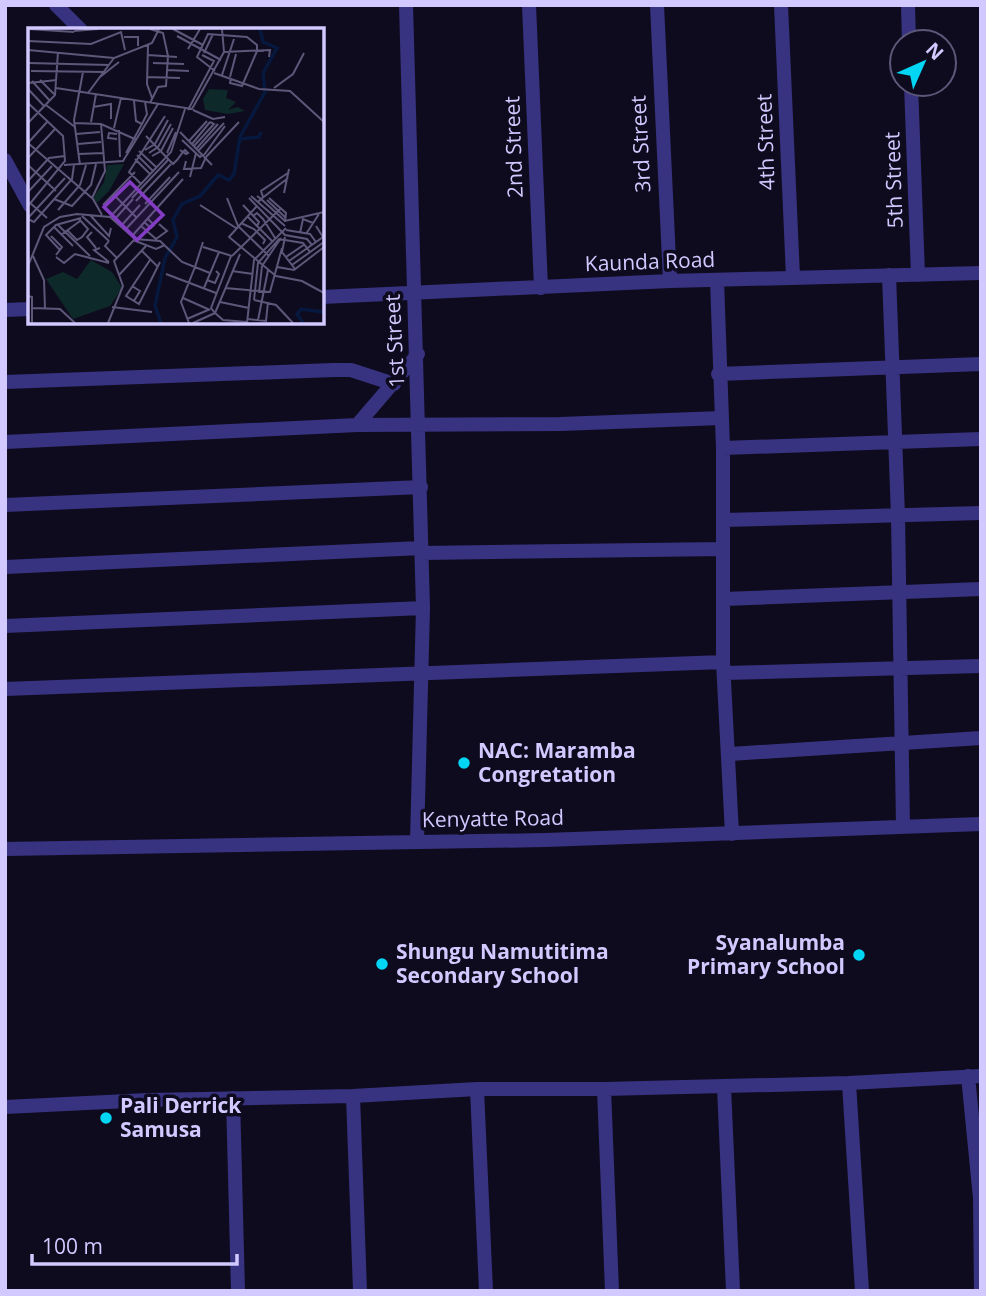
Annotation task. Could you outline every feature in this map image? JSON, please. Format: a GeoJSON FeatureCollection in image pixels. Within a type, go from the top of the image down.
{"type":"FeatureCollection","features":[{"type":"Feature","properties":{"kind":"street"},"geometry":{"type":"LineString","coordinates":[[56,5],[79,28]]}},
{"type":"Feature","properties":{"kind":"street","name":"1st Street"},"geometry":{"type":"LineString","coordinates":[[406,5],[411,84],[412,292],[418,354],[424,608],[417,841]]}},
{"type":"Feature","properties":{"kind":"street","name":"2nd Street"},"geometry":{"type":"LineString","coordinates":[[529,5],[541,288]]}},
{"type":"Feature","properties":{"kind":"street","name":"3rd Street"},"geometry":{"type":"LineString","coordinates":[[657,5],[670,281]]}},
{"type":"Feature","properties":{"kind":"street","name":"4th Street"},"geometry":{"type":"LineString","coordinates":[[781,5],[793,277]]}},
{"type":"Feature","properties":{"kind":"street"},"geometry":{"type":"LineString","coordinates":[[908,5],[909,28]]}},
{"type":"Feature","properties":{"kind":"street","name":"5th Street"},"geometry":{"type":"LineString","coordinates":[[912,98],[918,275]]}},
{"type":"Feature","properties":{"kind":"street"},"geometry":{"type":"LineString","coordinates":[[5,160],[28,202]]}},
{"type":"Feature","properties":{"kind":"street","name":"Kaunda Road"},"geometry":{"type":"LineString","coordinates":[[324,297],[670,281],[981,273]]}},
{"type":"Feature","properties":{"kind":"street"},"geometry":{"type":"LineString","coordinates":[[889,275],[898,516],[904,826]]}},
{"type":"Feature","properties":{"kind":"street"},"geometry":{"type":"LineString","coordinates":[[717,280],[718,374],[723,448],[723,668],[733,834]]}},
{"type":"Feature","properties":{"kind":"street"},"geometry":{"type":"LineString","coordinates":[[5,310],[28,309]]}},
{"type":"Feature","properties":{"kind":"street"},"geometry":{"type":"LineString","coordinates":[[358,425],[418,354]]}},
{"type":"Feature","properties":{"kind":"street"},"geometry":{"type":"LineString","coordinates":[[718,374],[981,364]]}},
{"type":"Feature","properties":{"kind":"street"},"geometry":{"type":"LineString","coordinates":[[5,382],[351,370],[394,384]]}},
{"type":"Feature","properties":{"kind":"street"},"geometry":{"type":"LineString","coordinates":[[5,442],[358,425],[721,418]]}},
{"type":"Feature","properties":{"kind":"street"},"geometry":{"type":"LineString","coordinates":[[723,448],[981,439]]}},
{"type":"Feature","properties":{"kind":"street"},"geometry":{"type":"LineString","coordinates":[[5,505],[421,488]]}},
{"type":"Feature","properties":{"kind":"street"},"geometry":{"type":"LineString","coordinates":[[723,520],[981,513]]}},
{"type":"Feature","properties":{"kind":"street"},"geometry":{"type":"LineString","coordinates":[[5,567],[421,551],[723,550]]}},
{"type":"Feature","properties":{"kind":"street"},"geometry":{"type":"LineString","coordinates":[[724,599],[981,589]]}},
{"type":"Feature","properties":{"kind":"street"},"geometry":{"type":"LineString","coordinates":[[5,626],[424,608]]}},
{"type":"Feature","properties":{"kind":"street"},"geometry":{"type":"LineString","coordinates":[[5,689],[422,674],[981,666]]}},
{"type":"Feature","properties":{"kind":"street"},"geometry":{"type":"LineString","coordinates":[[730,754],[981,738]]}},
{"type":"Feature","properties":{"kind":"street","name":"Kenyatte Road"},"geometry":{"type":"LineString","coordinates":[[5,849],[733,834],[981,824]]}},
{"type":"Feature","properties":{"kind":"street"},"geometry":{"type":"LineString","coordinates":[[5,1107],[353,1096],[477,1089],[724,1087],[974,1076],[981,1291]]}},
{"type":"Feature","properties":{"kind":"street"},"geometry":{"type":"LineString","coordinates":[[849,1083],[862,1291]]}},
{"type":"Feature","properties":{"kind":"street"},"geometry":{"type":"LineString","coordinates":[[724,1087],[733,1291]]}},
{"type":"Feature","properties":{"kind":"street"},"geometry":{"type":"LineString","coordinates":[[477,1089],[486,1291]]}},
{"type":"Feature","properties":{"kind":"street"},"geometry":{"type":"LineString","coordinates":[[604,1090],[612,1291]]}},
{"type":"Feature","properties":{"kind":"street"},"geometry":{"type":"LineString","coordinates":[[353,1096],[360,1291]]}},
{"type":"Feature","properties":{"kind":"street"},"geometry":{"type":"LineString","coordinates":[[233,1098],[238,1291]]}},
{"type":"Feature","properties":{"kind":"place","name":"NAC: Maramba Congretation"},"geometry":{"type":"Point","coordinates":[464,763]}},
{"type":"Feature","properties":{"kind":"place","name":"Syanalumba Primary School"},"geometry":{"type":"Point","coordinates":[859,955]}},
{"type":"Feature","properties":{"kind":"place","name":"Shungu Namutitima Secondary School"},"geometry":{"type":"Point","coordinates":[382,964]}},
{"type":"Feature","properties":{"kind":"place","name":"Pali Derrick Samusa"},"geometry":{"type":"Point","coordinates":[106,1118]}}]}
